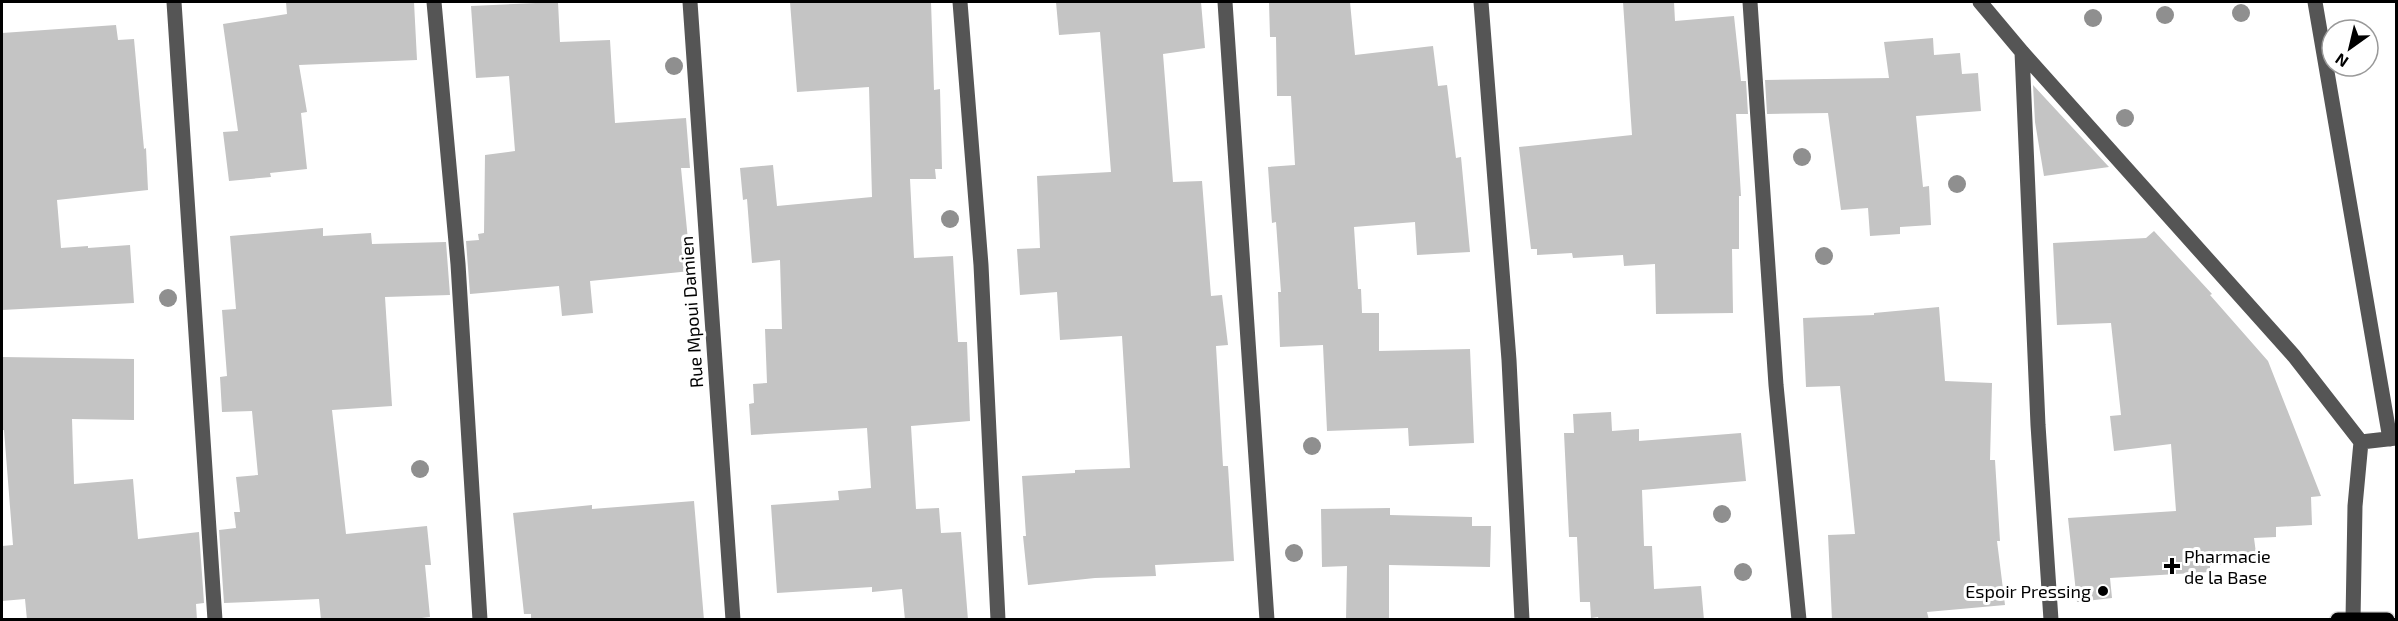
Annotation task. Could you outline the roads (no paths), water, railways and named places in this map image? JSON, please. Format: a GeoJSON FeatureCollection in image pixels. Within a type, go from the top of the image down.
{"type":"FeatureCollection","features":[{"type":"Feature","properties":{"kind":"main road"},"geometry":{"type":"LineString","coordinates":[[2348,619],[2387,620]]}},
{"type":"Feature","properties":{"kind":"street"},"geometry":{"type":"LineString","coordinates":[[174,2],[215,620]]}},
{"type":"Feature","properties":{"kind":"street"},"geometry":{"type":"LineString","coordinates":[[434,2],[458,264],[480,620]]}},
{"type":"Feature","properties":{"kind":"street","name":"Rue Mpoui Damien"},"geometry":{"type":"LineString","coordinates":[[690,2],[733,620]]}},
{"type":"Feature","properties":{"kind":"street"},"geometry":{"type":"LineString","coordinates":[[960,2],[981,265],[998,620]]}},
{"type":"Feature","properties":{"kind":"street"},"geometry":{"type":"LineString","coordinates":[[1225,2],[1267,620]]}},
{"type":"Feature","properties":{"kind":"street"},"geometry":{"type":"LineString","coordinates":[[1481,2],[1509,360],[1522,620]]}},
{"type":"Feature","properties":{"kind":"street"},"geometry":{"type":"LineString","coordinates":[[1750,2],[1776,385],[1799,620]]}},
{"type":"Feature","properties":{"kind":"street"},"geometry":{"type":"LineString","coordinates":[[1980,2],[2294,356],[2361,442],[2348,619]]}},
{"type":"Feature","properties":{"kind":"street"},"geometry":{"type":"LineString","coordinates":[[2315,2],[2393,438],[2361,442]]}},
{"type":"Feature","properties":{"kind":"street"},"geometry":{"type":"LineString","coordinates":[[2022,52],[2038,424],[2051,620]]}},
{"type":"Feature","properties":{"kind":"place","name":"Pharmacie de la Base"},"geometry":{"type":"Point","coordinates":[2172,566]}},
{"type":"Feature","properties":{"kind":"place","name":"Espoir Pressing"},"geometry":{"type":"Point","coordinates":[2103,591]}}]}
